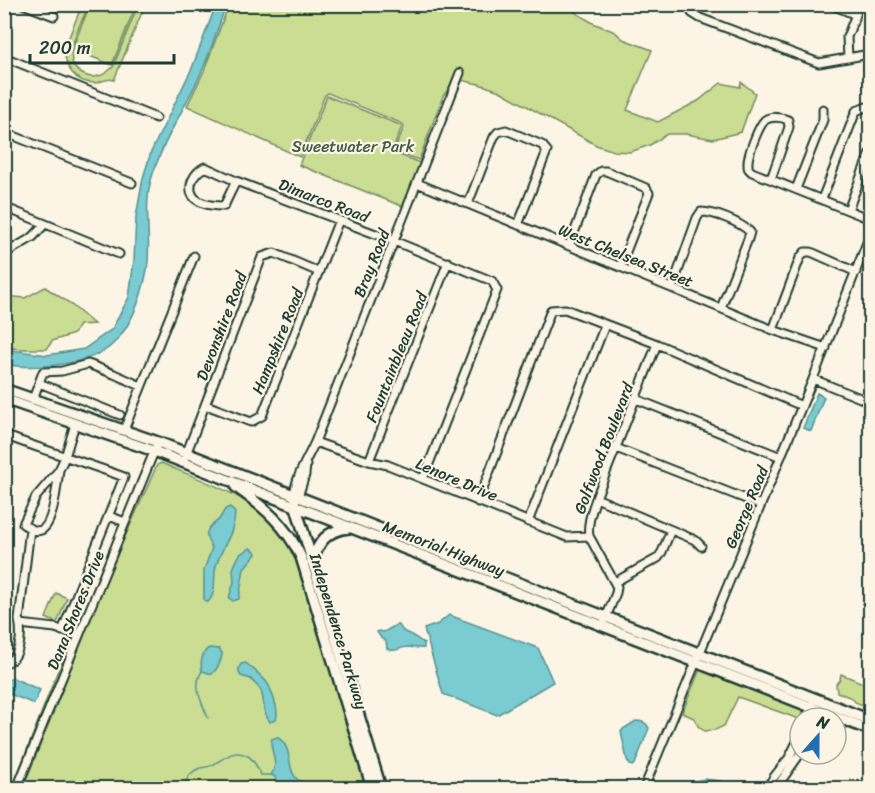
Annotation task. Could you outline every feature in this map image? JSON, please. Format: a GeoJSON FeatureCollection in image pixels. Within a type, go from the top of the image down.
{"type":"FeatureCollection","features":[{"type":"Feature","properties":{"kind":"main road","name":"Memorial Highway"},"geometry":{"type":"LineString","coordinates":[[4,389],[75,424],[122,434],[698,657],[819,699],[870,720]]}},
{"type":"Feature","properties":{"kind":"main road","name":"Memorial Highway"},"geometry":{"type":"LineString","coordinates":[[4,399],[102,414],[122,434]]}},
{"type":"Feature","properties":{"kind":"main road","name":"Memorial Highway"},"geometry":{"type":"LineString","coordinates":[[184,458],[221,477],[278,500],[294,499],[351,528],[377,533]]}},
{"type":"Feature","properties":{"kind":"main road","name":"Independence Parkway"},"geometry":{"type":"LineString","coordinates":[[221,477],[270,513],[299,552],[372,789]]}},
{"type":"Feature","properties":{"kind":"main road","name":"Independence Parkway"},"geometry":{"type":"LineString","coordinates":[[294,499],[381,789]]}},
{"type":"Feature","properties":{"kind":"main road"},"geometry":{"type":"LineString","coordinates":[[312,562],[323,539],[342,529],[351,528]]}},
{"type":"Feature","properties":{"kind":"main road","name":"Memorial Highway"},"geometry":{"type":"LineString","coordinates":[[698,657],[802,706]]}},
{"type":"Feature","properties":{"kind":"main road","name":"Memorial Highway"},"geometry":{"type":"LineString","coordinates":[[848,723],[870,730]]}},
{"type":"Feature","properties":{"kind":"street"},"geometry":{"type":"LineString","coordinates":[[23,4],[54,16]]}},
{"type":"Feature","properties":{"kind":"street"},"geometry":{"type":"LineString","coordinates":[[830,4],[856,15]]}},
{"type":"Feature","properties":{"kind":"street"},"geometry":{"type":"LineString","coordinates":[[848,58],[847,37],[860,4]]}},
{"type":"Feature","properties":{"kind":"street"},"geometry":{"type":"LineString","coordinates":[[692,8],[700,18],[819,63],[870,54]]}},
{"type":"Feature","properties":{"kind":"street"},"geometry":{"type":"LineString","coordinates":[[4,57],[156,118]]}},
{"type":"Feature","properties":{"kind":"street","name":"Bray Road"},"geometry":{"type":"LineString","coordinates":[[294,499],[305,475],[306,463],[460,73]]}},
{"type":"Feature","properties":{"kind":"street"},"geometry":{"type":"LineString","coordinates":[[822,199],[856,111],[870,107]]}},
{"type":"Feature","properties":{"kind":"street"},"geometry":{"type":"LineString","coordinates":[[796,189],[823,120],[823,109]]}},
{"type":"Feature","properties":{"kind":"street"},"geometry":{"type":"LineString","coordinates":[[771,179],[789,127],[788,120],[784,118],[768,118],[764,122],[747,161],[748,169],[752,172],[870,219]]}},
{"type":"Feature","properties":{"kind":"street"},"geometry":{"type":"LineString","coordinates":[[468,204],[498,132],[506,130],[542,145],[547,151],[518,225]]}},
{"type":"Feature","properties":{"kind":"street"},"geometry":{"type":"LineString","coordinates":[[4,132],[132,183]]}},
{"type":"Feature","properties":{"kind":"street"},"geometry":{"type":"LineString","coordinates":[[848,210],[870,153]]}},
{"type":"Feature","properties":{"kind":"street","name":"Dimarco Road"},"geometry":{"type":"LineString","coordinates":[[236,181],[224,206],[214,206],[198,201],[190,190],[193,179],[200,169],[205,167],[492,281],[497,290],[423,479]]}},
{"type":"Feature","properties":{"kind":"street"},"geometry":{"type":"LineString","coordinates":[[569,246],[596,175],[601,171],[606,171],[646,188],[649,193],[621,267]]}},
{"type":"Feature","properties":{"kind":"street","name":"West Chelsea Street"},"geometry":{"type":"LineString","coordinates":[[417,183],[773,330],[826,348]]}},
{"type":"Feature","properties":{"kind":"street"},"geometry":{"type":"LineString","coordinates":[[4,207],[119,254]]}},
{"type":"Feature","properties":{"kind":"street"},"geometry":{"type":"LineString","coordinates":[[672,288],[701,212],[709,212],[744,226],[750,232],[722,308]]}},
{"type":"Feature","properties":{"kind":"street","name":"Hampshire Road"},"geometry":{"type":"LineString","coordinates":[[206,405],[251,422],[262,416],[339,220]]}},
{"type":"Feature","properties":{"kind":"street"},"geometry":{"type":"LineString","coordinates":[[4,254],[33,237],[45,224]]}},
{"type":"Feature","properties":{"kind":"street","name":"George Road"},"geometry":{"type":"LineString","coordinates":[[644,789],[826,348],[870,235]]}},
{"type":"Feature","properties":{"kind":"street"},"geometry":{"type":"LineString","coordinates":[[773,330],[800,258],[805,252],[811,252],[856,272]]}},
{"type":"Feature","properties":{"kind":"street","name":"Devonshire Road"},"geometry":{"type":"LineString","coordinates":[[184,458],[262,257],[274,253],[319,272]]}},
{"type":"Feature","properties":{"kind":"street"},"geometry":{"type":"LineString","coordinates":[[122,434],[194,256]]}},
{"type":"Feature","properties":{"kind":"street","name":"Fountainbleau Road"},"geometry":{"type":"LineString","coordinates":[[369,461],[448,262]]}},
{"type":"Feature","properties":{"kind":"street"},"geometry":{"type":"LineString","coordinates":[[478,502],[551,310],[565,309],[657,344],[802,406]]}},
{"type":"Feature","properties":{"kind":"street"},"geometry":{"type":"LineString","coordinates":[[528,522],[605,325]]}},
{"type":"Feature","properties":{"kind":"street","name":"Golfwood Boulevard"},"geometry":{"type":"LineString","coordinates":[[615,582],[589,536],[588,528],[596,498],[657,344]]}},
{"type":"Feature","properties":{"kind":"street"},"geometry":{"type":"LineString","coordinates":[[31,404],[43,372],[62,371],[88,364],[141,386]]}},
{"type":"Feature","properties":{"kind":"street"},"geometry":{"type":"LineString","coordinates":[[813,379],[870,402]]}},
{"type":"Feature","properties":{"kind":"street"},"geometry":{"type":"LineString","coordinates":[[39,383],[102,414],[120,415]]}},
{"type":"Feature","properties":{"kind":"street"},"geometry":{"type":"LineString","coordinates":[[636,399],[781,457]]}},
{"type":"Feature","properties":{"kind":"street"},"geometry":{"type":"LineString","coordinates":[[59,470],[32,502],[22,524],[30,529],[38,531],[47,524],[54,505],[59,470],[75,424]]}},
{"type":"Feature","properties":{"kind":"street"},"geometry":{"type":"LineString","coordinates":[[4,447],[9,437],[124,477],[62,631]]}},
{"type":"Feature","properties":{"kind":"street","name":"Lenore Drive"},"geometry":{"type":"LineString","coordinates":[[315,442],[387,465],[567,537],[589,536]]}},
{"type":"Feature","properties":{"kind":"street","name":"Dana Shores Drive"},"geometry":{"type":"LineString","coordinates":[[17,789],[156,447]]}},
{"type":"Feature","properties":{"kind":"street"},"geometry":{"type":"LineString","coordinates":[[616,448],[761,505]]}},
{"type":"Feature","properties":{"kind":"street"},"geometry":{"type":"LineString","coordinates":[[596,498],[695,540],[701,546]]}},
{"type":"Feature","properties":{"kind":"street"},"geometry":{"type":"LineString","coordinates":[[109,516],[125,522]]}},
{"type":"Feature","properties":{"kind":"street"},"geometry":{"type":"LineString","coordinates":[[4,663],[9,663],[17,654],[30,529]]}},
{"type":"Feature","properties":{"kind":"street"},"geometry":{"type":"LineString","coordinates":[[605,621],[617,591],[615,582],[658,558],[671,530]]}},
{"type":"Feature","properties":{"kind":"street"},"geometry":{"type":"LineString","coordinates":[[20,624],[55,628],[79,636]]}},
{"type":"Feature","properties":{"kind":"street"},"geometry":{"type":"LineString","coordinates":[[817,706],[819,699]]}},
{"type":"Feature","properties":{"kind":"street"},"geometry":{"type":"LineString","coordinates":[[767,789],[788,759]]}},
{"type":"Feature","properties":{"kind":"street"},"geometry":{"type":"LineString","coordinates":[[776,789],[792,766]]}},
{"type":"Feature","properties":{"kind":"green space"},"geometry":{"type":"Polygon","coordinates":[[[229,4],[568,5],[568,8],[593,23],[615,32],[623,39],[652,50],[627,110],[658,122],[698,101],[721,83],[740,87],[741,82],[755,93],[741,132],[713,139],[686,134],[667,134],[650,145],[630,152],[614,151],[596,145],[500,91],[460,80],[463,71],[459,69],[443,96],[419,160],[394,151],[404,127],[403,124],[328,93],[325,95],[300,157],[187,106],[204,71],[229,4]]]}},
{"type":"Feature","properties":{"kind":"green space"},"geometry":{"type":"Polygon","coordinates":[[[82,5],[89,5],[76,33],[71,54],[78,71],[94,77],[104,74],[113,67],[138,5],[145,5],[114,80],[89,83],[76,77],[68,67],[65,47],[82,5]]]}},
{"type":"Feature","properties":{"kind":"green space"},"geometry":{"type":"Polygon","coordinates":[[[90,5],[136,5],[112,65],[72,49],[90,5]]]}},
{"type":"Feature","properties":{"kind":"green space","name":"Sweetwater Park"},"geometry":{"type":"Polygon","coordinates":[[[327,96],[402,126],[392,152],[420,163],[404,207],[299,165],[327,96]]]}},
{"type":"Feature","properties":{"kind":"green space"},"geometry":{"type":"Polygon","coordinates":[[[45,287],[68,302],[94,324],[79,325],[74,334],[52,341],[47,349],[5,347],[5,296],[25,298],[45,287]]]}},
{"type":"Feature","properties":{"kind":"green space"},"geometry":{"type":"Polygon","coordinates":[[[161,463],[212,484],[244,501],[272,523],[286,541],[298,562],[367,788],[23,788],[106,580],[157,465],[161,463]]]}},
{"type":"Feature","properties":{"kind":"green space"},"geometry":{"type":"Polygon","coordinates":[[[56,593],[67,598],[57,623],[46,618],[56,593]]]}},
{"type":"Feature","properties":{"kind":"green space"},"geometry":{"type":"Polygon","coordinates":[[[72,637],[76,638],[15,787],[13,786],[72,637]]]}},
{"type":"Feature","properties":{"kind":"green space"},"geometry":{"type":"Polygon","coordinates":[[[701,667],[800,706],[788,706],[788,715],[738,697],[724,726],[704,731],[694,718],[682,713],[701,667]]]}},
{"type":"Feature","properties":{"kind":"green space"},"geometry":{"type":"Polygon","coordinates":[[[841,674],[870,686],[870,708],[837,692],[836,684],[841,674]]]}},
{"type":"Feature","properties":{"kind":"water"},"geometry":{"type":"Polygon","coordinates":[[[216,5],[226,5],[211,48],[201,73],[161,152],[151,180],[148,202],[147,270],[139,300],[126,328],[113,344],[91,357],[46,366],[5,364],[5,349],[47,355],[84,349],[112,329],[129,297],[136,217],[143,178],[151,152],[192,68],[216,5]]]}},
{"type":"Feature","properties":{"kind":"water"},"geometry":{"type":"Polygon","coordinates":[[[817,393],[824,397],[811,431],[803,428],[817,393]]]}},
{"type":"Feature","properties":{"kind":"water"},"geometry":{"type":"Polygon","coordinates":[[[230,507],[235,513],[234,520],[216,566],[214,590],[208,602],[204,600],[204,570],[212,548],[207,534],[209,528],[230,507]]]}},
{"type":"Feature","properties":{"kind":"water"},"geometry":{"type":"Polygon","coordinates":[[[250,548],[256,554],[244,568],[239,599],[233,601],[229,598],[234,582],[233,569],[240,554],[250,548]]]}},
{"type":"Feature","properties":{"kind":"water"},"geometry":{"type":"Polygon","coordinates":[[[449,615],[538,648],[553,682],[497,715],[443,694],[424,629],[438,624],[449,615]]]}},
{"type":"Feature","properties":{"kind":"water"},"geometry":{"type":"Polygon","coordinates":[[[396,625],[424,643],[424,648],[387,649],[386,641],[377,632],[384,632],[396,625]]]}},
{"type":"Feature","properties":{"kind":"water"},"geometry":{"type":"Polygon","coordinates":[[[209,648],[219,649],[222,653],[219,665],[212,674],[202,671],[201,668],[203,655],[209,648]]]}},
{"type":"Feature","properties":{"kind":"water"},"geometry":{"type":"Polygon","coordinates":[[[246,663],[269,685],[276,706],[276,720],[270,722],[267,718],[259,688],[251,679],[239,673],[241,664],[246,663]]]}},
{"type":"Feature","properties":{"kind":"water"},"geometry":{"type":"Polygon","coordinates":[[[13,678],[40,690],[34,704],[5,692],[5,681],[13,678]]]}},
{"type":"Feature","properties":{"kind":"water"},"geometry":{"type":"Polygon","coordinates":[[[636,721],[645,723],[649,728],[635,764],[632,766],[627,760],[621,732],[636,721]]]}},
{"type":"Feature","properties":{"kind":"water"},"geometry":{"type":"Polygon","coordinates":[[[277,737],[286,746],[294,775],[314,788],[280,788],[274,776],[270,775],[275,764],[271,741],[277,737]]]}},
{"type":"Feature","properties":{"kind":"water"},"geometry":{"type":"Polygon","coordinates":[[[704,779],[721,781],[731,788],[681,788],[704,779]]]}},
{"type":"Feature","properties":{"kind":"waterway"},"geometry":{"type":"LineString","coordinates":[[202,671],[198,689],[208,718]]}},
{"type":"Feature","properties":{"kind":"waterway"},"geometry":{"type":"LineString","coordinates":[[183,788],[187,779],[194,772],[211,766],[234,753],[248,756],[261,775],[270,775]]}}]}
